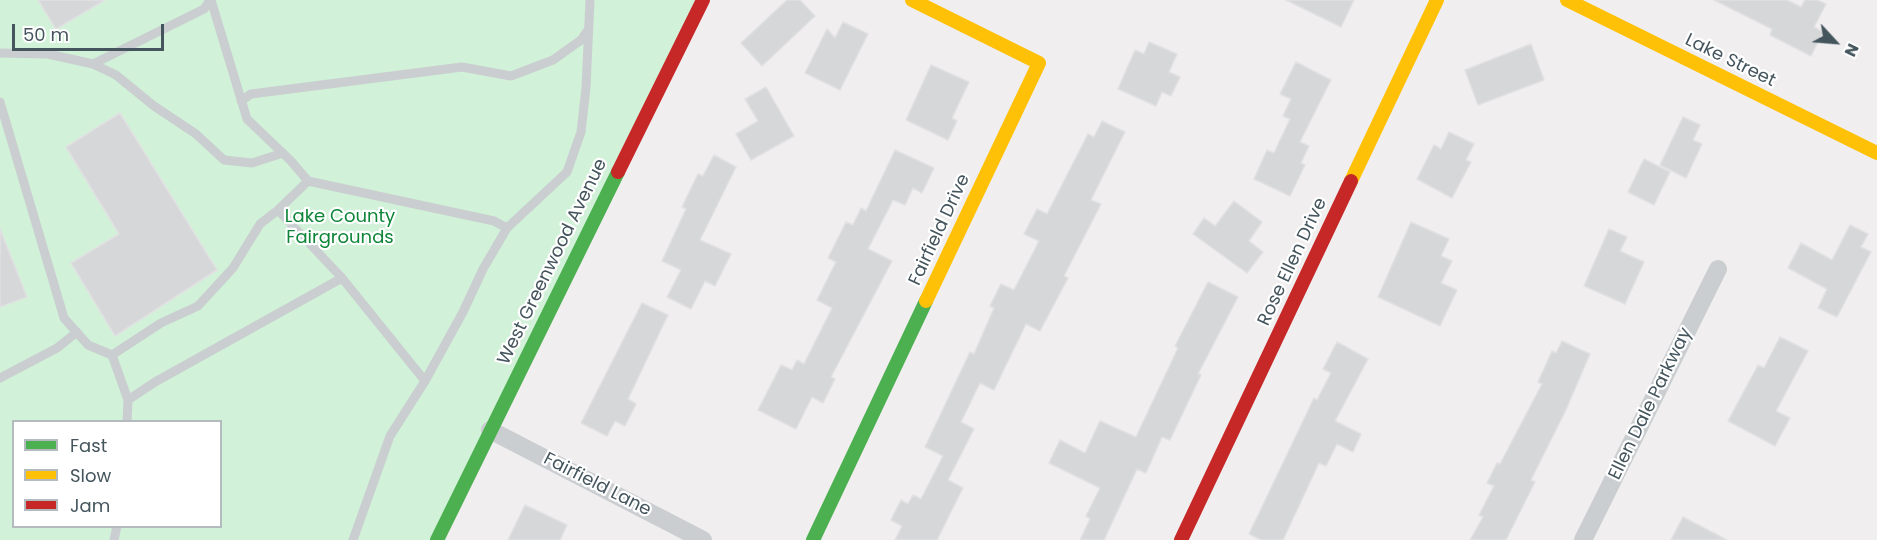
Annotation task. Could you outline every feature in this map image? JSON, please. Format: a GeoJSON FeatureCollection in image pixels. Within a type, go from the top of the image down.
{"type":"FeatureCollection","features":[{"type":"Feature","properties":{"kind":"street","name":"West Greenwood Avenue"},"geometry":{"type":"LineString","coordinates":[[437,540],[703,0]]}},
{"type":"Feature","properties":{"kind":"street","name":"Fairfield Drive"},"geometry":{"type":"LineString","coordinates":[[813,540],[1039,63],[912,0]]}},
{"type":"Feature","properties":{"kind":"street","name":"Rose Ellen Drive"},"geometry":{"type":"LineString","coordinates":[[1180,540],[1437,0]]}},
{"type":"Feature","properties":{"kind":"street","name":"Lake Street"},"geometry":{"type":"LineString","coordinates":[[1567,0],[1877,153]]}},
{"type":"Feature","properties":{"kind":"street","name":"Ellen Dale Parkway"},"geometry":{"type":"LineString","coordinates":[[1584,540],[1718,268]]}},
{"type":"Feature","properties":{"kind":"street","name":"Fairfield Lane"},"geometry":{"type":"LineString","coordinates":[[490,430],[703,540]]}},
{"type":"Feature","properties":{"kind":"lane"},"geometry":{"type":"LineString","coordinates":[[93,64],[204,9],[211,0]]}},
{"type":"Feature","properties":{"kind":"lane"},"geometry":{"type":"LineString","coordinates":[[211,0],[223,32],[247,120],[283,153],[308,181],[495,221],[507,228]]}},
{"type":"Feature","properties":{"kind":"lane"},"geometry":{"type":"LineString","coordinates":[[353,540],[390,436],[425,381],[507,228],[567,172],[581,132],[590,0]]}},
{"type":"Feature","properties":{"kind":"lane"},"geometry":{"type":"LineString","coordinates":[[241,101],[251,94],[462,67],[511,76],[553,60],[581,40],[588,30]]}},
{"type":"Feature","properties":{"kind":"lane"},"geometry":{"type":"LineString","coordinates":[[0,53],[48,54],[93,64],[116,75],[154,106],[196,134],[224,160],[252,163],[283,153]]}},
{"type":"Feature","properties":{"kind":"lane"},"geometry":{"type":"LineString","coordinates":[[0,102],[64,318],[88,345],[112,355],[128,400],[127,420]]}},
{"type":"Feature","properties":{"kind":"lane"},"geometry":{"type":"LineString","coordinates":[[112,355],[161,323],[198,306],[233,268],[260,224],[308,181]]}},
{"type":"Feature","properties":{"kind":"lane"},"geometry":{"type":"LineString","coordinates":[[278,210],[342,278],[425,381]]}},
{"type":"Feature","properties":{"kind":"lane"},"geometry":{"type":"LineString","coordinates":[[128,400],[155,382],[342,278]]}},
{"type":"Feature","properties":{"kind":"lane"},"geometry":{"type":"LineString","coordinates":[[0,378],[57,348],[77,333]]}},
{"type":"Feature","properties":{"kind":"green space","name":"Lake County Fairgrounds"},"geometry":{"type":"Polygon","coordinates":[[[0,0],[705,0],[440,540],[0,540],[0,0]]]}},
{"type":"Feature","properties":{"kind":"building"},"geometry":{"type":"Polygon","coordinates":[[[38,0],[105,0],[56,29],[38,0]]]}},
{"type":"Feature","properties":{"kind":"building"},"geometry":{"type":"Polygon","coordinates":[[[787,0],[800,0],[815,16],[762,66],[741,43],[787,0]]]}},
{"type":"Feature","properties":{"kind":"building"},"geometry":{"type":"Polygon","coordinates":[[[1286,0],[1354,0],[1341,27],[1286,0]]]}},
{"type":"Feature","properties":{"kind":"building"},"geometry":{"type":"Polygon","coordinates":[[[1714,0],[1787,0],[1801,7],[1805,0],[1817,0],[1826,4],[1814,27],[1823,32],[1811,56],[1770,35],[1772,29],[1714,0]]]}},
{"type":"Feature","properties":{"kind":"building"},"geometry":{"type":"Polygon","coordinates":[[[843,22],[868,34],[840,90],[805,73],[827,29],[835,38],[843,22]]]}},
{"type":"Feature","properties":{"kind":"building"},"geometry":{"type":"Polygon","coordinates":[[[1149,42],[1177,54],[1169,72],[1180,77],[1171,96],[1162,92],[1156,106],[1118,89],[1135,50],[1144,54],[1149,42]]]}},
{"type":"Feature","properties":{"kind":"building"},"geometry":{"type":"Polygon","coordinates":[[[1531,44],[1544,80],[1478,105],[1465,70],[1531,44]]]}},
{"type":"Feature","properties":{"kind":"building"},"geometry":{"type":"Polygon","coordinates":[[[1296,62],[1331,80],[1300,142],[1309,146],[1301,163],[1305,165],[1290,196],[1254,179],[1267,150],[1274,153],[1290,119],[1283,116],[1291,99],[1280,94],[1296,62]]]}},
{"type":"Feature","properties":{"kind":"building"},"geometry":{"type":"Polygon","coordinates":[[[931,65],[969,82],[952,118],[957,121],[948,140],[906,120],[931,65]]]}},
{"type":"Feature","properties":{"kind":"building"},"geometry":{"type":"Polygon","coordinates":[[[766,87],[794,136],[751,160],[736,134],[758,121],[745,99],[766,87]]]}},
{"type":"Feature","properties":{"kind":"building"},"geometry":{"type":"Polygon","coordinates":[[[120,113],[217,270],[115,336],[71,263],[119,234],[66,147],[120,113]]]}},
{"type":"Feature","properties":{"kind":"building"},"geometry":{"type":"Polygon","coordinates":[[[1683,117],[1700,125],[1693,140],[1702,144],[1686,178],[1660,165],[1683,117]]]}},
{"type":"Feature","properties":{"kind":"building"},"geometry":{"type":"Polygon","coordinates":[[[1102,121],[1125,132],[1091,200],[1101,204],[1064,276],[1068,278],[1040,331],[1026,324],[994,390],[980,383],[961,422],[974,429],[948,480],[963,488],[937,540],[895,540],[902,526],[891,520],[901,500],[908,504],[913,495],[921,499],[943,456],[925,447],[970,352],[974,354],[994,308],[990,306],[1001,284],[1014,290],[1039,241],[1024,234],[1037,209],[1047,214],[1088,134],[1094,137],[1102,121]]]}},
{"type":"Feature","properties":{"kind":"building"},"geometry":{"type":"Polygon","coordinates":[[[1449,132],[1474,144],[1466,160],[1471,162],[1452,198],[1417,179],[1434,145],[1441,149],[1449,132]]]}},
{"type":"Feature","properties":{"kind":"building"},"geometry":{"type":"Polygon","coordinates":[[[895,150],[934,168],[922,193],[913,188],[905,205],[893,200],[868,249],[892,261],[831,377],[835,379],[823,403],[812,397],[796,429],[758,410],[781,365],[792,370],[797,360],[804,364],[832,308],[817,300],[836,262],[828,258],[846,222],[853,225],[861,208],[866,211],[895,150]]]}},
{"type":"Feature","properties":{"kind":"building"},"geometry":{"type":"Polygon","coordinates":[[[714,155],[736,167],[700,240],[731,254],[715,286],[705,281],[691,309],[667,297],[681,270],[662,261],[686,209],[682,207],[698,174],[703,176],[714,155]]]}},
{"type":"Feature","properties":{"kind":"building"},"geometry":{"type":"Polygon","coordinates":[[[1644,159],[1670,172],[1654,205],[1628,192],[1644,159]]]}},
{"type":"Feature","properties":{"kind":"building"},"geometry":{"type":"Polygon","coordinates":[[[1234,201],[1262,222],[1249,241],[1263,252],[1247,273],[1193,234],[1204,218],[1215,226],[1234,201]]]}},
{"type":"Feature","properties":{"kind":"building"},"geometry":{"type":"Polygon","coordinates":[[[1411,222],[1449,239],[1441,256],[1452,261],[1441,283],[1457,290],[1440,326],[1378,297],[1411,222]]]}},
{"type":"Feature","properties":{"kind":"building"},"geometry":{"type":"Polygon","coordinates":[[[1850,225],[1868,234],[1861,247],[1871,252],[1837,317],[1818,308],[1827,289],[1788,268],[1801,243],[1832,260],[1850,225]]]}},
{"type":"Feature","properties":{"kind":"building"},"geometry":{"type":"Polygon","coordinates":[[[0,229],[27,297],[0,307],[0,229]]]}},
{"type":"Feature","properties":{"kind":"building"},"geometry":{"type":"Polygon","coordinates":[[[1609,229],[1627,237],[1620,251],[1644,262],[1625,304],[1584,286],[1609,229]]]}},
{"type":"Feature","properties":{"kind":"building"},"geometry":{"type":"Polygon","coordinates":[[[1208,282],[1238,297],[1198,374],[1201,375],[1170,440],[1162,437],[1146,473],[1137,469],[1104,540],[1080,540],[1090,519],[1086,516],[1100,488],[1049,463],[1060,440],[1085,453],[1100,421],[1136,437],[1178,348],[1175,346],[1208,282]]]}},
{"type":"Feature","properties":{"kind":"building"},"geometry":{"type":"Polygon","coordinates":[[[642,303],[668,315],[628,399],[636,404],[625,426],[615,421],[607,436],[581,423],[642,303]]]}},
{"type":"Feature","properties":{"kind":"building"},"geometry":{"type":"Polygon","coordinates":[[[1780,337],[1808,351],[1776,411],[1790,418],[1775,446],[1728,421],[1758,365],[1764,368],[1780,337]]]}},
{"type":"Feature","properties":{"kind":"building"},"geometry":{"type":"Polygon","coordinates":[[[1562,341],[1590,354],[1565,412],[1531,480],[1535,482],[1506,540],[1470,540],[1483,517],[1479,515],[1494,486],[1487,483],[1497,463],[1500,464],[1542,384],[1538,382],[1552,351],[1556,353],[1562,341]]]}},
{"type":"Feature","properties":{"kind":"building"},"geometry":{"type":"Polygon","coordinates":[[[1337,342],[1368,359],[1335,421],[1361,434],[1353,452],[1337,444],[1326,466],[1319,463],[1283,540],[1261,540],[1249,534],[1314,398],[1317,400],[1331,373],[1323,369],[1337,342]]]}},
{"type":"Feature","properties":{"kind":"building"},"geometry":{"type":"Polygon","coordinates":[[[525,505],[567,525],[560,540],[508,540],[525,505]]]}},
{"type":"Feature","properties":{"kind":"building"},"geometry":{"type":"Polygon","coordinates":[[[1683,517],[1727,540],[1671,540],[1683,517]]]}},
{"type":"Feature","properties":{"kind":"traffic: fast"},"geometry":{"type":"LineString","coordinates":[[437,540],[618,172]]}},
{"type":"Feature","properties":{"kind":"traffic: fast"},"geometry":{"type":"LineString","coordinates":[[813,540],[926,301]]}},
{"type":"Feature","properties":{"kind":"traffic: slow"},"geometry":{"type":"LineString","coordinates":[[912,0],[1039,63],[926,301]]}},
{"type":"Feature","properties":{"kind":"traffic: slow"},"geometry":{"type":"LineString","coordinates":[[1351,181],[1437,0]]}},
{"type":"Feature","properties":{"kind":"traffic: slow"},"geometry":{"type":"LineString","coordinates":[[1567,0],[1877,153]]}},
{"type":"Feature","properties":{"kind":"traffic: jam"},"geometry":{"type":"LineString","coordinates":[[618,172],[703,0]]}},
{"type":"Feature","properties":{"kind":"traffic: jam"},"geometry":{"type":"LineString","coordinates":[[1181,540],[1351,181]]}}]}
